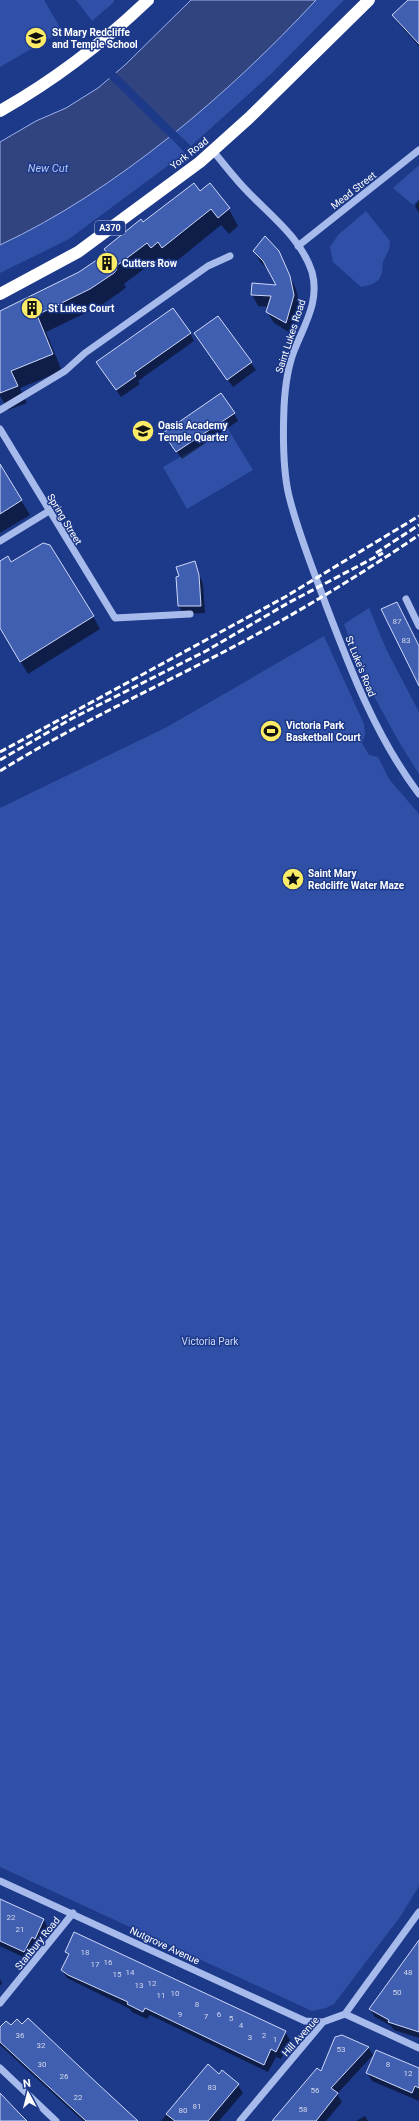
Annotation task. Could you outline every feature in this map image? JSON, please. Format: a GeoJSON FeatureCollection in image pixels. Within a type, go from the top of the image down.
{"type":"FeatureCollection","features":[{"type":"Feature","properties":{"kind":"highway"},"geometry":{"type":"LineString","coordinates":[[0,111],[22,98],[91,49],[119,28],[148,0]]}},
{"type":"Feature","properties":{"kind":"highway","name":"York Road"},"geometry":{"type":"LineString","coordinates":[[0,294],[78,252],[213,151],[369,0]]}},
{"type":"Feature","properties":{"kind":"street","name":"Mead Street"},"geometry":{"type":"LineString","coordinates":[[298,246],[419,150]]}},
{"type":"Feature","properties":{"kind":"street","name":"Saint Lukes Road"},"geometry":{"type":"LineString","coordinates":[[213,151],[247,191],[287,231],[298,246],[312,273],[314,287],[313,305],[306,326],[294,350],[287,374],[284,436],[289,494],[301,537]]}},
{"type":"Feature","properties":{"kind":"street"},"geometry":{"type":"LineString","coordinates":[[0,410],[65,371],[85,353],[202,271],[230,256]]}},
{"type":"Feature","properties":{"kind":"street","name":"Spring Street"},"geometry":{"type":"LineString","coordinates":[[0,429],[115,618],[190,614]]}},
{"type":"Feature","properties":{"kind":"street"},"geometry":{"type":"LineString","coordinates":[[0,541],[49,511]]}},
{"type":"Feature","properties":{"kind":"street","name":"St Luke's Road"},"geometry":{"type":"LineString","coordinates":[[301,537],[357,686],[384,741],[419,794]]}},
{"type":"Feature","properties":{"kind":"street"},"geometry":{"type":"LineString","coordinates":[[406,599],[419,626]]}},
{"type":"Feature","properties":{"kind":"street","name":"Nutgrove Avenue"},"geometry":{"type":"LineString","coordinates":[[0,1881],[73,1913],[305,2021],[323,2022]]}},
{"type":"Feature","properties":{"kind":"street","name":"Stanbury Road"},"geometry":{"type":"LineString","coordinates":[[0,2003],[73,1913]]}},
{"type":"Feature","properties":{"kind":"street"},"geometry":{"type":"LineString","coordinates":[[419,1914],[345,2014],[419,2048]]}},
{"type":"Feature","properties":{"kind":"street","name":"Hill Avenue"},"geometry":{"type":"LineString","coordinates":[[240,2121],[323,2022],[345,2014]]}},
{"type":"Feature","properties":{"kind":"street"},"geometry":{"type":"LineString","coordinates":[[0,2068],[56,2121]]}},
{"type":"Feature","properties":{"kind":"green space"},"geometry":{"type":"Polygon","coordinates":[[[0,0],[44,0],[62,31],[0,67],[0,0]]]}},
{"type":"Feature","properties":{"kind":"green space"},"geometry":{"type":"Polygon","coordinates":[[[76,0],[114,0],[114,2],[92,21],[76,0]]]}},
{"type":"Feature","properties":{"kind":"green space"},"geometry":{"type":"Polygon","coordinates":[[[274,0],[344,0],[271,74],[191,146],[175,131],[169,136],[185,153],[69,239],[0,273],[0,216],[274,0]]]}},
{"type":"Feature","properties":{"kind":"green space"},"geometry":{"type":"Polygon","coordinates":[[[419,165],[419,199],[413,205],[393,188],[419,165]]]}},
{"type":"Feature","properties":{"kind":"green space"},"geometry":{"type":"Polygon","coordinates":[[[366,211],[390,241],[390,244],[389,250],[383,262],[382,272],[379,279],[372,284],[361,287],[333,262],[330,247],[338,235],[366,211]]]}},
{"type":"Feature","properties":{"kind":"green space"},"geometry":{"type":"Polygon","coordinates":[[[228,429],[253,470],[187,509],[163,467],[228,429]]]}},
{"type":"Feature","properties":{"kind":"green space"},"geometry":{"type":"Polygon","coordinates":[[[369,608],[387,651],[419,712],[419,774],[399,742],[363,676],[344,624],[369,608]]]}},
{"type":"Feature","properties":{"kind":"green space","name":"Victoria Park"},"geometry":{"type":"Polygon","coordinates":[[[324,636],[364,724],[365,734],[362,743],[369,755],[378,757],[389,779],[419,814],[419,1886],[400,1917],[334,2004],[326,2008],[312,2011],[0,1867],[0,808],[167,727],[324,636]]]}},
{"type":"Feature","properties":{"kind":"water","name":"New Cut"},"geometry":{"type":"Polygon","coordinates":[[[191,0],[316,0],[247,70],[169,137],[86,197],[43,223],[0,245],[0,142],[36,121],[66,108],[98,88],[125,65],[191,0]]]}},
{"type":"Feature","properties":{"kind":"pier"},"geometry":{"type":"Polygon","coordinates":[[[114,71],[177,132],[170,138],[108,77],[114,71]]]}},
{"type":"Feature","properties":{"kind":"building"},"geometry":{"type":"Polygon","coordinates":[[[408,0],[419,0],[419,44],[392,15],[408,0]]]}},
{"type":"Feature","properties":{"kind":"building"},"geometry":{"type":"Polygon","coordinates":[[[194,183],[200,191],[210,183],[230,208],[218,218],[211,209],[162,248],[158,242],[151,248],[147,243],[115,267],[117,269],[114,273],[90,289],[37,315],[53,354],[11,371],[18,386],[0,393],[0,311],[79,272],[107,253],[104,249],[141,219],[143,222],[194,183]]]}},
{"type":"Feature","properties":{"kind":"building"},"geometry":{"type":"Polygon","coordinates":[[[265,236],[279,251],[290,276],[294,295],[286,323],[266,312],[271,296],[251,295],[252,283],[276,285],[263,261],[253,251],[265,236]]]}},
{"type":"Feature","properties":{"kind":"building"},"geometry":{"type":"Polygon","coordinates":[[[173,308],[191,333],[134,373],[136,376],[116,390],[96,362],[173,308]]]}},
{"type":"Feature","properties":{"kind":"building"},"geometry":{"type":"Polygon","coordinates":[[[218,316],[252,362],[227,380],[194,333],[218,316]]]}},
{"type":"Feature","properties":{"kind":"building"},"geometry":{"type":"Polygon","coordinates":[[[221,393],[235,413],[176,452],[163,433],[221,393]]]}},
{"type":"Feature","properties":{"kind":"building"},"geometry":{"type":"Polygon","coordinates":[[[0,464],[22,500],[0,514],[0,464]]]}},
{"type":"Feature","properties":{"kind":"building"},"geometry":{"type":"Polygon","coordinates":[[[43,543],[50,545],[94,616],[20,662],[0,628],[0,561],[8,556],[11,562],[43,543]]]}},
{"type":"Feature","properties":{"kind":"building"},"geometry":{"type":"Polygon","coordinates":[[[195,561],[199,575],[201,606],[178,606],[176,577],[179,576],[176,567],[195,561]]]}},
{"type":"Feature","properties":{"kind":"building"},"geometry":{"type":"Polygon","coordinates":[[[397,602],[419,646],[419,686],[381,609],[397,602]]]}},
{"type":"Feature","properties":{"kind":"building"},"geometry":{"type":"Polygon","coordinates":[[[0,1899],[44,1919],[35,1939],[32,1937],[24,1952],[0,1941],[0,1899]]]}},
{"type":"Feature","properties":{"kind":"building"},"geometry":{"type":"Polygon","coordinates":[[[74,1932],[286,2031],[276,2052],[271,2049],[264,2065],[145,2008],[143,2012],[127,2004],[128,2002],[68,1975],[61,1970],[69,1954],[65,1952],[74,1932]]]}},
{"type":"Feature","properties":{"kind":"building"},"geometry":{"type":"Polygon","coordinates":[[[419,1940],[419,2032],[388,2022],[389,2020],[369,2009],[419,1940]]]}},
{"type":"Feature","properties":{"kind":"building"},"geometry":{"type":"Polygon","coordinates":[[[28,2018],[138,2121],[86,2121],[0,2042],[0,2027],[6,2021],[11,2025],[17,2019],[22,2024],[28,2018]]]}},
{"type":"Feature","properties":{"kind":"building"},"geometry":{"type":"Polygon","coordinates":[[[342,2035],[369,2047],[331,2088],[338,2093],[316,2121],[272,2121],[317,2068],[321,2071],[335,2037],[342,2035]]]}},
{"type":"Feature","properties":{"kind":"building"},"geometry":{"type":"Polygon","coordinates":[[[376,2050],[419,2068],[419,2088],[415,2086],[412,2093],[366,2073],[376,2050]]]}},
{"type":"Feature","properties":{"kind":"building"},"geometry":{"type":"Polygon","coordinates":[[[208,2064],[219,2074],[222,2070],[239,2084],[208,2121],[175,2121],[166,2114],[208,2064]]]}},
{"type":"Feature","properties":{"kind":"building"},"geometry":{"type":"Polygon","coordinates":[[[0,2093],[19,2113],[27,2121],[0,2121],[0,2093]]]}},
{"type":"Feature","properties":{"kind":"railway"},"geometry":{"type":"LineString","coordinates":[[0,752],[285,597],[419,516]]}},
{"type":"Feature","properties":{"kind":"railway"},"geometry":{"type":"LineString","coordinates":[[376,553],[419,525]]}},
{"type":"Feature","properties":{"kind":"railway"},"geometry":{"type":"LineString","coordinates":[[0,771],[76,728],[288,617],[367,569],[419,535]]}},
{"type":"Feature","properties":{"kind":"railway"},"geometry":{"type":"LineString","coordinates":[[0,760],[71,719],[206,651],[288,603],[383,553]]}},
{"type":"Feature","properties":{"kind":"place","name":"St Mary Redcliffe and Temple School"},"geometry":{"type":"Point","coordinates":[36,38]}},
{"type":"Feature","properties":{"kind":"place","name":"Cutters Row"},"geometry":{"type":"Point","coordinates":[107,263]}},
{"type":"Feature","properties":{"kind":"place","name":"St Lukes Court"},"geometry":{"type":"Point","coordinates":[32,308]}},
{"type":"Feature","properties":{"kind":"place","name":"Oasis Academy Temple Quarter"},"geometry":{"type":"Point","coordinates":[143,431]}},
{"type":"Feature","properties":{"kind":"place","name":"Victoria Park Basketball Court"},"geometry":{"type":"Point","coordinates":[271,731]}},
{"type":"Feature","properties":{"kind":"place","name":"Saint Mary Redcliffe Water Maze"},"geometry":{"type":"Point","coordinates":[293,879]}}]}
